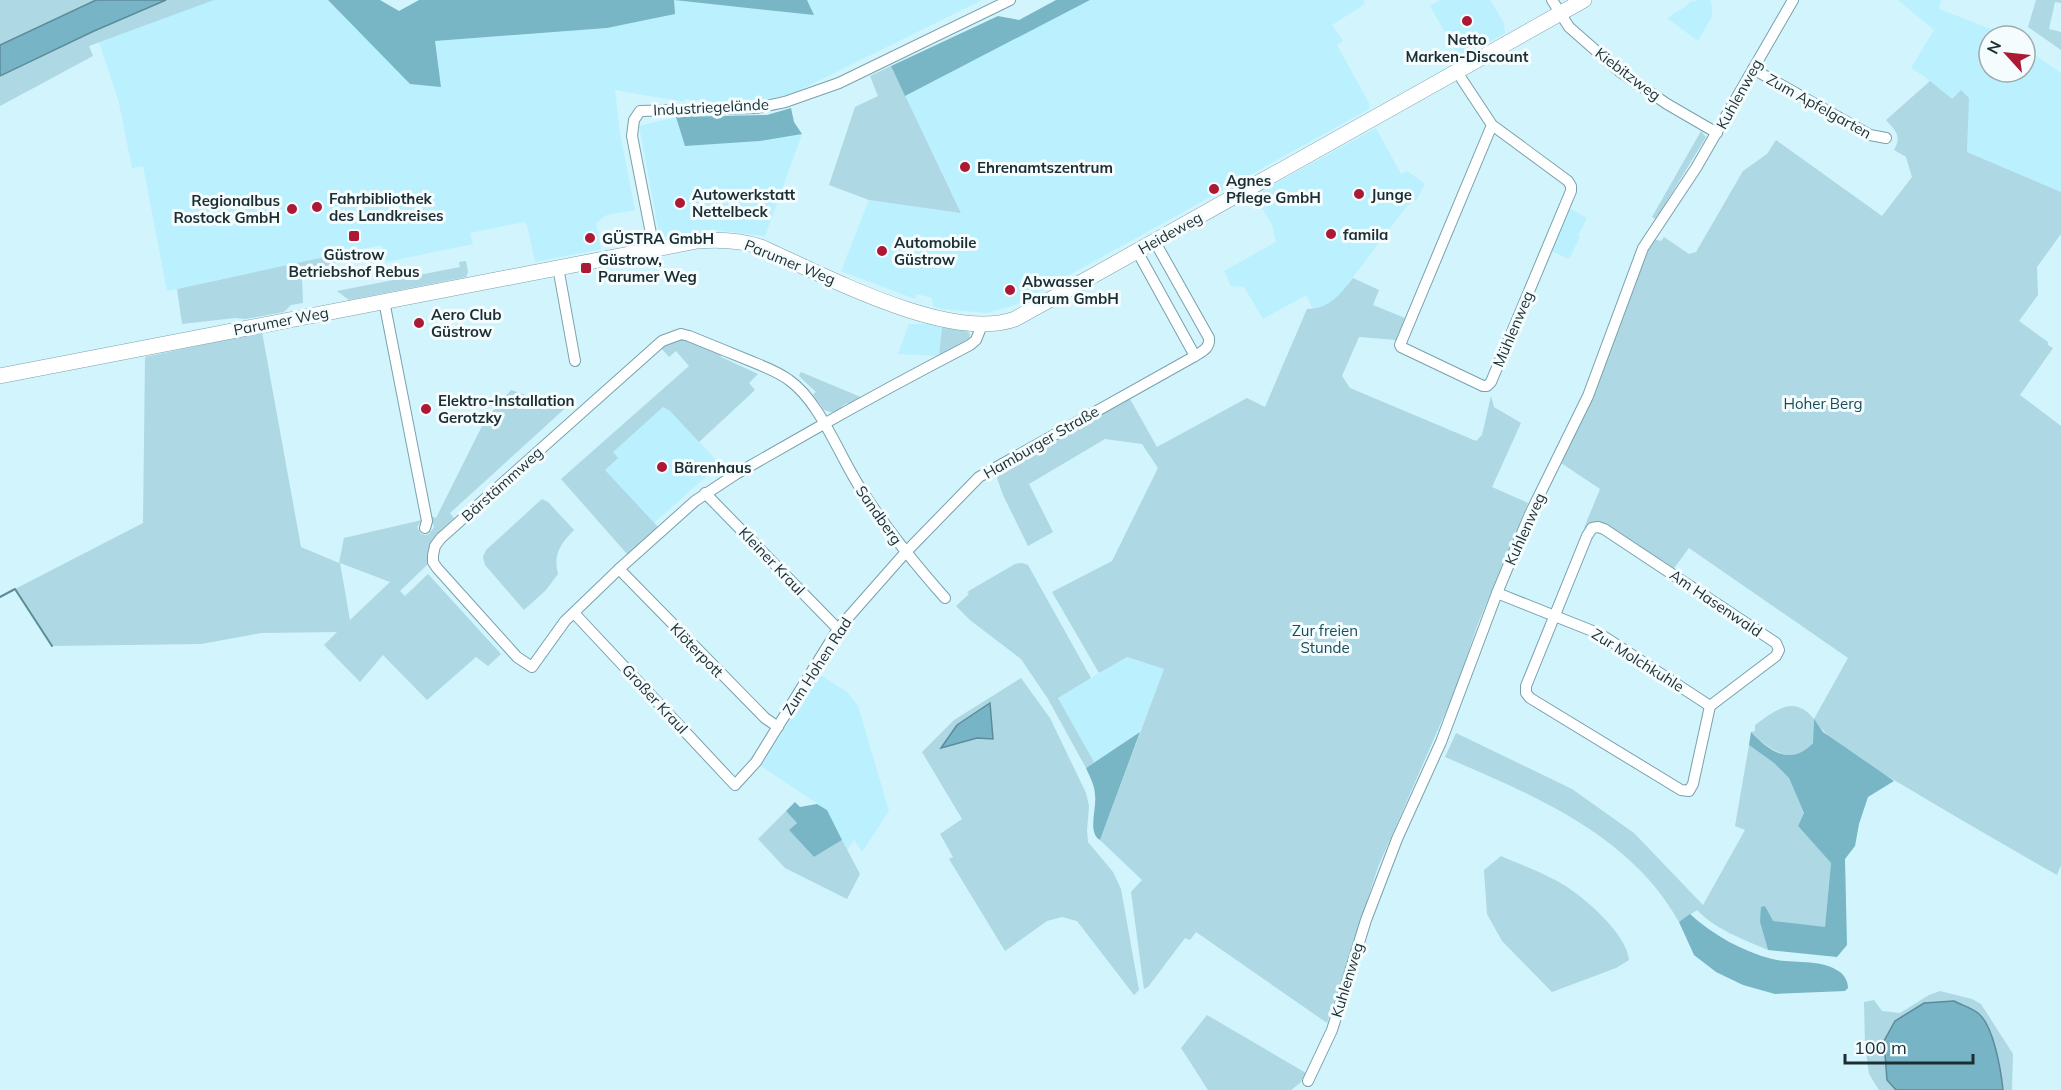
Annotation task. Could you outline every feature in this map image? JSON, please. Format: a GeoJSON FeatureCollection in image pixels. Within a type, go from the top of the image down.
{"type":"FeatureCollection","features":[{"type":"Feature","properties":{"kind":"street","name":"Industriegelände"},"geometry":{"type":"LineString","coordinates":[[654,249],[632,136],[634,120],[640,111],[756,108],[785,102],[838,83],[1010,0]]}},
{"type":"Feature","properties":{"kind":"street","name":"Heideweg"},"geometry":{"type":"LineString","coordinates":[[982,325],[998,325],[1015,320],[1457,72],[1556,7],[1584,0]]}},
{"type":"Feature","properties":{"kind":"street","name":"Kuhlenweg"},"geometry":{"type":"LineString","coordinates":[[1308,1082],[1332,1030],[1370,909],[1397,839],[1441,742],[1530,513],[1588,396],[1643,248],[1717,133],[1793,0]]}},
{"type":"Feature","properties":{"kind":"street","name":"Kiebitzweg"},"geometry":{"type":"LineString","coordinates":[[1556,7],[1569,27],[1619,71],[1667,104],[1717,133]]}},
{"type":"Feature","properties":{"kind":"street","name":"Zum Apfelgarten"},"geometry":{"type":"LineString","coordinates":[[1753,69],[1870,135],[1886,138]]}},
{"type":"Feature","properties":{"kind":"street","name":"Mühlenweg"},"geometry":{"type":"LineString","coordinates":[[1457,72],[1492,125],[1568,181],[1571,186],[1571,191],[1491,382],[1483,386],[1400,345],[1492,125]]}},
{"type":"Feature","properties":{"kind":"street","name":"Parumer Weg"},"geometry":{"type":"LineString","coordinates":[[0,376],[558,267],[697,241],[721,239],[761,247],[920,315],[982,325]]}},
{"type":"Feature","properties":{"kind":"street"},"geometry":{"type":"LineString","coordinates":[[1137,251],[1196,356],[1206,349],[1209,338],[1155,242]]}},
{"type":"Feature","properties":{"kind":"street"},"geometry":{"type":"LineString","coordinates":[[558,267],[575,361]]}},
{"type":"Feature","properties":{"kind":"street"},"geometry":{"type":"LineString","coordinates":[[384,301],[427,521],[425,528]]}},
{"type":"Feature","properties":{"kind":"street"},"geometry":{"type":"LineString","coordinates":[[823,424],[970,345],[976,340],[982,325]]}},
{"type":"Feature","properties":{"kind":"street","name":"Bärstämmweg"},"geometry":{"type":"LineString","coordinates":[[681,334],[778,372],[801,390],[816,409],[823,424],[705,493],[619,569],[574,613],[555,633],[532,667],[517,657],[433,562],[435,546],[441,538],[662,341],[681,334]]}},
{"type":"Feature","properties":{"kind":"street","name":"Hamburger Straße"},"geometry":{"type":"LineString","coordinates":[[905,553],[979,477],[1196,356]]}},
{"type":"Feature","properties":{"kind":"street","name":"Sandberg"},"geometry":{"type":"LineString","coordinates":[[823,424],[859,486],[905,553],[945,598]]}},
{"type":"Feature","properties":{"kind":"street","name":"Kleiner Kraul"},"geometry":{"type":"LineString","coordinates":[[705,493],[838,629]]}},
{"type":"Feature","properties":{"kind":"street","name":"Am Hasenwald"},"geometry":{"type":"LineString","coordinates":[[1592,528],[1604,529],[1776,643],[1779,650],[1776,656],[1710,706],[1693,784],[1689,791],[1681,790],[1530,698],[1526,693],[1556,616],[1587,536],[1592,528]]}},
{"type":"Feature","properties":{"kind":"street","name":"Zum Hohen Rad"},"geometry":{"type":"LineString","coordinates":[[735,785],[756,762],[838,629],[905,553]]}},
{"type":"Feature","properties":{"kind":"street","name":"Klöterpott"},"geometry":{"type":"LineString","coordinates":[[619,569],[765,718],[778,727]]}},
{"type":"Feature","properties":{"kind":"street","name":"Zur Molchkuhle"},"geometry":{"type":"LineString","coordinates":[[1497,593],[1600,634],[1710,706]]}},
{"type":"Feature","properties":{"kind":"street","name":"Großer Kraul"},"geometry":{"type":"LineString","coordinates":[[574,613],[735,785]]}},
{"type":"Feature","properties":{"kind":"shaded area"},"geometry":{"type":"Polygon","coordinates":[[[96,0],[166,0],[0,76],[0,45],[96,0]]]}},
{"type":"Feature","properties":{"kind":"shaded area"},"geometry":{"type":"Polygon","coordinates":[[[214,0],[328,0],[410,84],[441,86],[434,41],[607,28],[675,14],[673,0],[814,14],[807,0],[982,0],[792,94],[767,99],[712,102],[685,99],[684,102],[615,90],[620,133],[635,210],[607,215],[596,223],[601,249],[535,262],[527,225],[524,222],[470,233],[473,244],[386,262],[382,245],[167,291],[143,166],[132,168],[119,103],[99,42],[214,0]]]}},
{"type":"Feature","properties":{"kind":"shaded area"},"geometry":{"type":"Polygon","coordinates":[[[328,0],[380,0],[399,11],[419,0],[674,0],[675,14],[607,28],[435,41],[441,87],[410,84],[328,0]]]}},
{"type":"Feature","properties":{"kind":"shaded area"},"geometry":{"type":"Polygon","coordinates":[[[674,0],[807,0],[814,15],[674,0]]]}},
{"type":"Feature","properties":{"kind":"shaded area"},"geometry":{"type":"Polygon","coordinates":[[[1056,0],[1090,0],[905,96],[891,66],[998,16],[1019,20],[1056,0]]]}},
{"type":"Feature","properties":{"kind":"shaded area"},"geometry":{"type":"Polygon","coordinates":[[[1090,0],[1363,0],[1365,4],[1332,25],[1343,41],[1337,45],[1369,103],[1369,109],[1015,305],[987,313],[942,309],[933,306],[932,298],[917,294],[915,299],[841,271],[869,200],[961,212],[905,96],[1090,0]]]}},
{"type":"Feature","properties":{"kind":"shaded area","name":"Netto Marken-Discount"},"geometry":{"type":"Polygon","coordinates":[[[1440,0],[1490,0],[1504,23],[1505,33],[1460,59],[1430,6],[1440,0]]]}},
{"type":"Feature","properties":{"kind":"shaded area"},"geometry":{"type":"Polygon","coordinates":[[[1710,0],[1712,16],[1698,41],[1667,18],[1691,1],[1710,0]]]}},
{"type":"Feature","properties":{"kind":"shaded area"},"geometry":{"type":"Polygon","coordinates":[[[1898,0],[1941,0],[1939,9],[1978,24],[1977,84],[2037,84],[2037,56],[2061,73],[2061,192],[1967,152],[1968,98],[1952,100],[1911,68],[1934,30],[1898,0]]]}},
{"type":"Feature","properties":{"kind":"shaded area"},"geometry":{"type":"Polygon","coordinates":[[[791,108],[794,122],[802,134],[760,141],[685,146],[676,117],[767,115],[791,108]]]}},
{"type":"Feature","properties":{"kind":"shaded area"},"geometry":{"type":"Polygon","coordinates":[[[676,117],[685,146],[760,141],[802,134],[765,236],[715,230],[660,238],[639,126],[676,117]]]}},
{"type":"Feature","properties":{"kind":"shaded area"},"geometry":{"type":"Polygon","coordinates":[[[1376,128],[1401,174],[1407,171],[1425,184],[1417,199],[1407,206],[1341,293],[1327,306],[1313,309],[1306,295],[1263,319],[1244,287],[1231,286],[1224,271],[1276,242],[1272,225],[1254,195],[1376,128]]]}},
{"type":"Feature","properties":{"kind":"shaded area"},"geometry":{"type":"Polygon","coordinates":[[[1569,208],[1587,218],[1569,259],[1551,251],[1569,208]]]}},
{"type":"Feature","properties":{"kind":"shaded area"},"geometry":{"type":"Polygon","coordinates":[[[909,324],[935,324],[942,327],[939,356],[898,354],[909,324]]]}},
{"type":"Feature","properties":{"kind":"shaded area","name":"Bärenhaus"},"geometry":{"type":"Polygon","coordinates":[[[663,407],[670,411],[720,464],[654,523],[605,470],[617,458],[612,452],[663,407]]]}},
{"type":"Feature","properties":{"kind":"shaded area"},"geometry":{"type":"Polygon","coordinates":[[[1126,657],[1164,669],[1140,732],[1094,762],[1058,698],[1126,657]]]}},
{"type":"Feature","properties":{"kind":"shaded area"},"geometry":{"type":"Polygon","coordinates":[[[819,674],[847,692],[858,706],[889,811],[862,852],[854,840],[847,850],[827,810],[761,766],[819,674]]]}},
{"type":"Feature","properties":{"kind":"shaded area"},"geometry":{"type":"Polygon","coordinates":[[[990,703],[993,739],[977,738],[941,748],[957,725],[990,703]]]}},
{"type":"Feature","properties":{"kind":"shaded area"},"geometry":{"type":"Polygon","coordinates":[[[1814,719],[1823,732],[1894,781],[1868,797],[1855,846],[1845,859],[1847,945],[1837,957],[1768,950],[1760,922],[1761,907],[1765,906],[1773,921],[1825,927],[1831,863],[1798,826],[1804,813],[1789,778],[1774,763],[1749,745],[1751,732],[1765,745],[1780,754],[1797,754],[1813,743],[1814,719]]]}},
{"type":"Feature","properties":{"kind":"shaded area"},"geometry":{"type":"Polygon","coordinates":[[[1140,732],[1100,840],[1094,832],[1095,792],[1086,768],[1140,732]]]}},
{"type":"Feature","properties":{"kind":"shaded area"},"geometry":{"type":"Polygon","coordinates":[[[795,802],[800,807],[817,804],[827,810],[842,840],[814,857],[789,830],[797,823],[786,811],[795,802]]]}},
{"type":"Feature","properties":{"kind":"shaded area"},"geometry":{"type":"Polygon","coordinates":[[[1690,914],[1718,935],[1750,952],[1772,959],[1816,963],[1832,968],[1843,975],[1848,988],[1845,991],[1775,994],[1743,985],[1716,972],[1694,955],[1679,922],[1690,914]]]}},
{"type":"Feature","properties":{"kind":"shaded area"},"geometry":{"type":"Polygon","coordinates":[[[1954,1001],[1979,1014],[1989,1029],[1996,1050],[2003,1090],[1896,1090],[1887,1080],[1884,1041],[1895,1021],[1924,1003],[1954,1001]]]}},
{"type":"Feature","properties":{"kind":"green space"},"geometry":{"type":"Polygon","coordinates":[[[0,0],[96,0],[0,45],[0,0]]]}},
{"type":"Feature","properties":{"kind":"green space"},"geometry":{"type":"Polygon","coordinates":[[[166,0],[214,0],[89,46],[93,56],[0,106],[0,76],[166,0]]]}},
{"type":"Feature","properties":{"kind":"green space"},"geometry":{"type":"Polygon","coordinates":[[[2036,0],[2061,0],[2061,3],[2055,2],[2049,29],[2061,32],[2061,50],[2037,33],[2037,24],[2029,24],[2036,0]]]}},
{"type":"Feature","properties":{"kind":"green space"},"geometry":{"type":"Polygon","coordinates":[[[891,66],[961,213],[869,200],[829,185],[855,107],[878,96],[870,76],[891,66]]]}},
{"type":"Feature","properties":{"kind":"green space","name":"Hoher Berg"},"geometry":{"type":"Polygon","coordinates":[[[1930,81],[1952,99],[1961,90],[1969,98],[1967,152],[2061,192],[2061,234],[2037,267],[2038,295],[2019,321],[2053,348],[2020,395],[2061,426],[2061,865],[2057,875],[1857,758],[1833,740],[1814,720],[1812,744],[1806,752],[1790,756],[1764,744],[1751,732],[1755,731],[1755,725],[1770,714],[1792,706],[1807,711],[1814,719],[1848,658],[1689,548],[1672,571],[1592,524],[1584,528],[1600,489],[1561,463],[1591,400],[1638,269],[1653,239],[1661,241],[1664,237],[1689,254],[1696,252],[1743,171],[1767,154],[1776,140],[1882,216],[1912,177],[1906,157],[1894,150],[1898,137],[1886,120],[1930,81]]]}},
{"type":"Feature","properties":{"kind":"green space"},"geometry":{"type":"Polygon","coordinates":[[[1701,131],[1706,137],[1656,219],[1652,217],[1701,131]]]}},
{"type":"Feature","properties":{"kind":"green space"},"geometry":{"type":"Polygon","coordinates":[[[334,255],[337,272],[302,279],[303,303],[291,305],[284,312],[245,319],[182,324],[177,289],[334,255]]]}},
{"type":"Feature","properties":{"kind":"green space"},"geometry":{"type":"Polygon","coordinates":[[[466,261],[468,272],[466,277],[349,300],[337,291],[460,267],[459,262],[466,261]]]}},
{"type":"Feature","properties":{"kind":"green space","name":"Zur freien Stunde"},"geometry":{"type":"Polygon","coordinates":[[[1353,278],[1379,290],[1373,305],[1405,318],[1396,340],[1359,337],[1342,376],[1350,388],[1476,441],[1482,435],[1491,396],[1494,407],[1521,423],[1492,487],[1528,503],[1477,626],[1457,686],[1378,867],[1327,1023],[1196,932],[1190,940],[1185,938],[1148,987],[1144,989],[1131,892],[1142,880],[1100,840],[1164,669],[1127,657],[1099,673],[1052,592],[1112,561],[1158,468],[1142,444],[1105,439],[1029,484],[1053,532],[1028,546],[1003,495],[996,475],[1130,399],[1157,447],[1247,398],[1265,407],[1307,309],[1328,303],[1339,295],[1353,278]]]}},
{"type":"Feature","properties":{"kind":"green space"},"geometry":{"type":"Polygon","coordinates":[[[942,327],[966,330],[970,334],[969,340],[939,356],[942,327]]]}},
{"type":"Feature","properties":{"kind":"green space"},"geometry":{"type":"Polygon","coordinates":[[[262,332],[301,547],[339,563],[344,538],[422,520],[417,527],[421,534],[429,534],[434,527],[429,515],[436,518],[485,420],[511,390],[544,401],[572,402],[450,513],[454,518],[432,542],[429,563],[400,591],[405,596],[428,574],[501,654],[488,666],[476,657],[427,700],[383,655],[360,682],[324,645],[337,632],[261,633],[201,644],[52,646],[15,589],[143,523],[145,357],[262,332]],[[340,563],[350,620],[390,582],[340,563]]]}},
{"type":"Feature","properties":{"kind":"green space"},"geometry":{"type":"Polygon","coordinates":[[[681,339],[720,352],[721,357],[758,374],[749,383],[755,390],[699,442],[670,411],[663,407],[613,452],[618,458],[605,470],[658,527],[628,555],[561,479],[689,366],[676,351],[669,357],[661,348],[670,341],[681,339]]]}},
{"type":"Feature","properties":{"kind":"green space"},"geometry":{"type":"Polygon","coordinates":[[[801,372],[863,398],[849,405],[847,403],[834,413],[824,410],[813,394],[816,392],[799,376],[801,372]]]}},
{"type":"Feature","properties":{"kind":"green space"},"geometry":{"type":"Polygon","coordinates":[[[542,499],[548,502],[574,530],[565,540],[557,555],[558,574],[546,590],[524,610],[485,565],[483,557],[486,550],[542,499]]]}},
{"type":"Feature","properties":{"kind":"green space"},"geometry":{"type":"Polygon","coordinates":[[[1015,564],[1028,565],[1091,678],[1058,698],[1094,762],[1086,768],[1048,699],[1021,659],[970,620],[956,606],[969,594],[967,592],[1015,564]]]}},
{"type":"Feature","properties":{"kind":"green space"},"geometry":{"type":"Polygon","coordinates":[[[1021,678],[1050,718],[1086,793],[1089,806],[1088,842],[1113,872],[1121,889],[1139,990],[1134,995],[1077,921],[1062,917],[1047,921],[1005,951],[949,859],[953,857],[940,834],[962,819],[922,752],[954,720],[1021,678]]]}},
{"type":"Feature","properties":{"kind":"green space"},"geometry":{"type":"Polygon","coordinates":[[[1456,733],[1572,789],[1634,833],[1703,905],[1745,830],[1735,826],[1749,745],[1774,763],[1789,778],[1804,813],[1798,826],[1831,863],[1825,928],[1772,921],[1765,906],[1760,922],[1768,950],[1721,929],[1697,910],[1679,922],[1658,891],[1634,864],[1607,841],[1545,803],[1445,757],[1456,733]]]}},
{"type":"Feature","properties":{"kind":"green space"},"geometry":{"type":"Polygon","coordinates":[[[786,811],[797,823],[789,830],[814,857],[842,840],[860,874],[847,899],[785,868],[758,839],[786,811]]]}},
{"type":"Feature","properties":{"kind":"green space"},"geometry":{"type":"Polygon","coordinates":[[[1501,856],[1557,881],[1583,899],[1613,928],[1621,939],[1629,960],[1616,968],[1552,992],[1502,941],[1487,914],[1484,870],[1501,856]]]}},
{"type":"Feature","properties":{"kind":"green space"},"geometry":{"type":"Polygon","coordinates":[[[1940,991],[1972,999],[1981,1004],[2013,1054],[2012,1090],[1879,1090],[1869,1074],[1865,1045],[1864,1002],[1874,1000],[1882,1011],[1900,1013],[1940,991]]]}},
{"type":"Feature","properties":{"kind":"green space"},"geometry":{"type":"Polygon","coordinates":[[[1207,1015],[1306,1073],[1300,1083],[1291,1090],[1208,1090],[1181,1048],[1207,1015]]]}},
{"type":"Feature","properties":{"kind":"waterway"},"geometry":{"type":"LineString","coordinates":[[0,597],[15,589],[52,646]]}},
{"type":"Feature","properties":{"kind":"place","name":"Netto Marken-Discount"},"geometry":{"type":"Point","coordinates":[1467,21]}},
{"type":"Feature","properties":{"kind":"place","name":"Ehrenamtszentrum"},"geometry":{"type":"Point","coordinates":[965,167]}},
{"type":"Feature","properties":{"kind":"place","name":"Agnes Pflege GmbH"},"geometry":{"type":"Point","coordinates":[1214,189]}},
{"type":"Feature","properties":{"kind":"place","name":"Junge"},"geometry":{"type":"Point","coordinates":[1359,194]}},
{"type":"Feature","properties":{"kind":"place","name":"Autowerkstatt Nettelbeck"},"geometry":{"type":"Point","coordinates":[680,203]}},
{"type":"Feature","properties":{"kind":"place","name":"Fahrbibliothek des Landkreises"},"geometry":{"type":"Point","coordinates":[317,207]}},
{"type":"Feature","properties":{"kind":"place","name":"Regionalbus Rostock GmbH"},"geometry":{"type":"Point","coordinates":[292,209]}},
{"type":"Feature","properties":{"kind":"place","name":"famila"},"geometry":{"type":"Point","coordinates":[1331,234]}},
{"type":"Feature","properties":{"kind":"place","name":"Güstrow Betriebshof Rebus"},"geometry":{"type":"Point","coordinates":[354,236]}},
{"type":"Feature","properties":{"kind":"place","name":"GÜSTRA GmbH"},"geometry":{"type":"Point","coordinates":[590,238]}},
{"type":"Feature","properties":{"kind":"place","name":"Automobile Güstrow"},"geometry":{"type":"Point","coordinates":[882,251]}},
{"type":"Feature","properties":{"kind":"place","name":"Güstrow, Parumer Weg"},"geometry":{"type":"Point","coordinates":[586,268]}},
{"type":"Feature","properties":{"kind":"place","name":"Abwasser Parum GmbH"},"geometry":{"type":"Point","coordinates":[1010,290]}},
{"type":"Feature","properties":{"kind":"place","name":"Aero Club Güstrow"},"geometry":{"type":"Point","coordinates":[419,323]}},
{"type":"Feature","properties":{"kind":"place","name":"Elektro-Installation Gerotzky"},"geometry":{"type":"Point","coordinates":[426,409]}},
{"type":"Feature","properties":{"kind":"place","name":"Bärenhaus"},"geometry":{"type":"Point","coordinates":[662,467]}}]}
